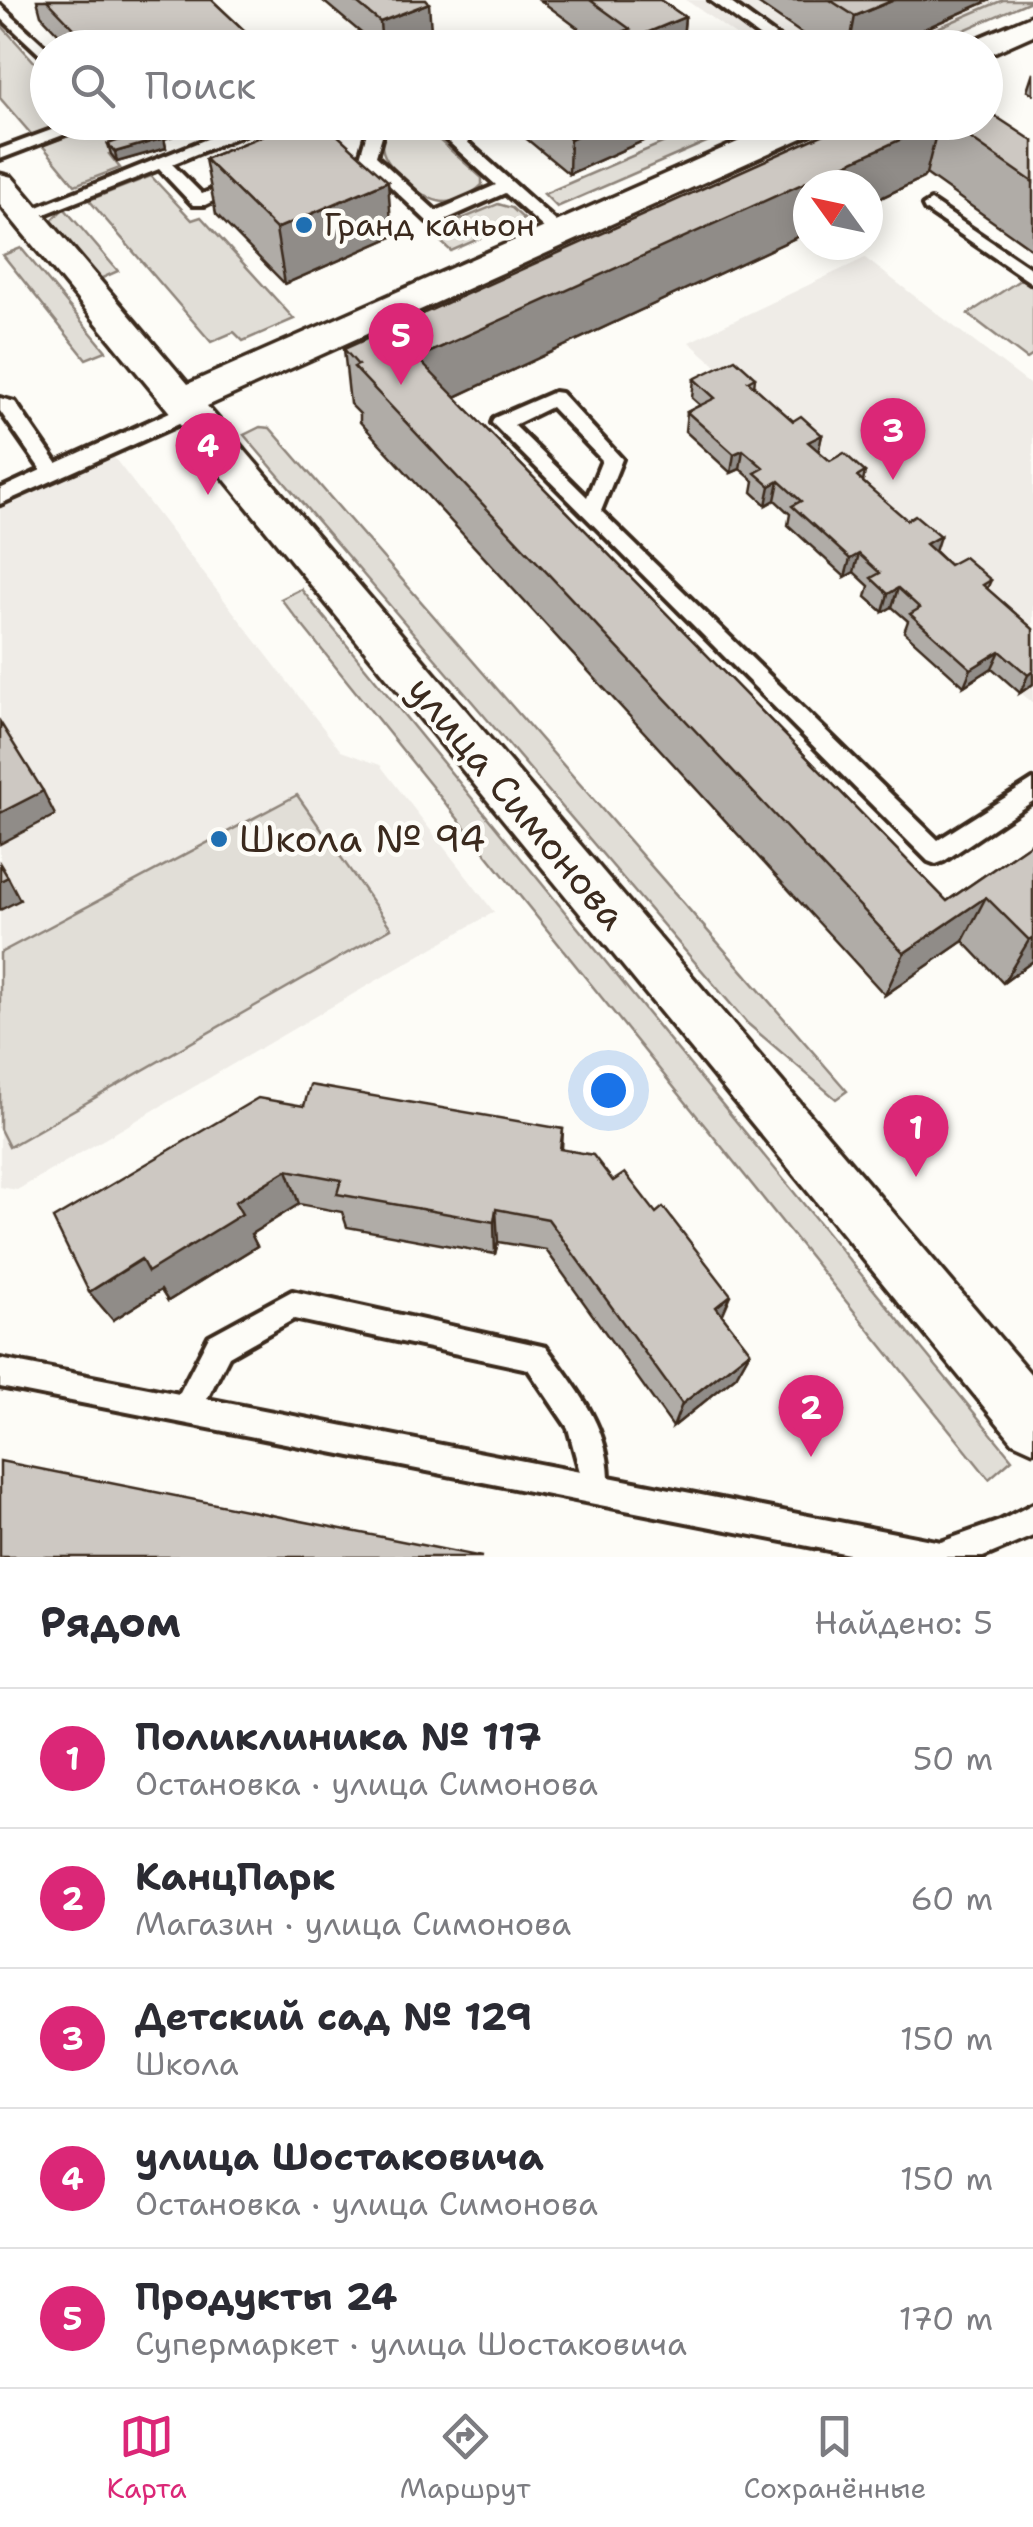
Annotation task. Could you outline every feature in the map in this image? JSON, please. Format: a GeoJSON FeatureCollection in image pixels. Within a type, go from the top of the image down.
{"type":"FeatureCollection","features":[{"type":"Feature","properties":{"kind":"street"},"geometry":{"type":"LineString","coordinates":[[1003,38],[1033,24]]}},
{"type":"Feature","properties":{"kind":"street"},"geometry":{"type":"LineString","coordinates":[[186,406],[771,140]]}},
{"type":"Feature","properties":{"kind":"street","name":"улица Симонова"},"geometry":{"type":"LineString","coordinates":[[0,184],[1033,1422]]}},
{"type":"Feature","properties":{"kind":"lane"},"geometry":{"type":"LineString","coordinates":[[695,7],[715,0],[759,30]]}},
{"type":"Feature","properties":{"kind":"lane"},"geometry":{"type":"LineString","coordinates":[[0,9],[30,40]]}},
{"type":"Feature","properties":{"kind":"lane"},"geometry":{"type":"LineString","coordinates":[[0,154],[39,140]]}},
{"type":"Feature","properties":{"kind":"lane"},"geometry":{"type":"LineString","coordinates":[[26,215],[217,140]]}},
{"type":"Feature","properties":{"kind":"lane"},"geometry":{"type":"LineString","coordinates":[[373,140],[368,157],[434,218],[507,186]]}},
{"type":"Feature","properties":{"kind":"lane"},"geometry":{"type":"LineString","coordinates":[[455,140],[561,234]]}},
{"type":"Feature","properties":{"kind":"lane"},"geometry":{"type":"LineString","coordinates":[[160,162],[198,201],[249,181]]}},
{"type":"Feature","properties":{"kind":"lane"},"geometry":{"type":"LineString","coordinates":[[931,206],[1033,278]]}},
{"type":"Feature","properties":{"kind":"lane"},"geometry":{"type":"LineString","coordinates":[[591,512],[612,459],[554,398],[501,423],[936,854],[1033,789]]}},
{"type":"Feature","properties":{"kind":"lane"},"geometry":{"type":"LineString","coordinates":[[0,404],[8,407],[53,473]]}},
{"type":"Feature","properties":{"kind":"lane"},"geometry":{"type":"LineString","coordinates":[[0,497],[186,406]]}},
{"type":"Feature","properties":{"kind":"lane"},"geometry":{"type":"LineString","coordinates":[[187,1409],[220,1346],[292,1305],[536,1357],[584,1422],[596,1462],[595,1489]]}},
{"type":"Feature","properties":{"kind":"lane"},"geometry":{"type":"LineString","coordinates":[[0,1373],[941,1557],[1033,1520]]}},
{"type":"Feature","properties":{"kind":"shaded area"},"geometry":{"type":"Polygon","coordinates":[[[686,0],[1033,0],[963,30],[728,30],[686,0]]]}},
{"type":"Feature","properties":{"kind":"shaded area"},"geometry":{"type":"Polygon","coordinates":[[[1003,0],[1033,0],[964,30],[935,29],[1003,0]]]}},
{"type":"Feature","properties":{"kind":"shaded area"},"geometry":{"type":"Polygon","coordinates":[[[0,24],[30,57],[30,133],[0,98],[0,24]]]}},
{"type":"Feature","properties":{"kind":"shaded area"},"geometry":{"type":"Polygon","coordinates":[[[57,140],[109,140],[127,147],[109,154],[120,168],[75,185],[42,145],[57,140]]]}},
{"type":"Feature","properties":{"kind":"shaded area"},"geometry":{"type":"Polygon","coordinates":[[[439,140],[482,178],[482,185],[449,202],[431,199],[395,171],[384,153],[383,142],[439,140]]]}},
{"type":"Feature","properties":{"kind":"shaded area"},"geometry":{"type":"Polygon","coordinates":[[[669,140],[711,140],[557,207],[544,194],[669,140]]]}},
{"type":"Feature","properties":{"kind":"shaded area"},"geometry":{"type":"Polygon","coordinates":[[[151,176],[192,220],[201,217],[294,319],[243,341],[234,332],[211,342],[89,200],[151,176]]]}},
{"type":"Feature","properties":{"kind":"shaded area"},"geometry":{"type":"Polygon","coordinates":[[[498,204],[512,208],[524,219],[451,251],[430,232],[498,204]]]}},
{"type":"Feature","properties":{"kind":"shaded area"},"geometry":{"type":"Polygon","coordinates":[[[64,208],[118,271],[100,279],[51,221],[64,208]]]}},
{"type":"Feature","properties":{"kind":"shaded area"},"geometry":{"type":"Polygon","coordinates":[[[21,248],[106,351],[86,359],[3,255],[21,248]]]}},
{"type":"Feature","properties":{"kind":"shaded area"},"geometry":{"type":"Polygon","coordinates":[[[868,260],[1033,387],[1033,703],[992,669],[964,686],[904,632],[913,626],[892,607],[883,612],[866,597],[874,591],[854,572],[845,577],[788,525],[796,519],[775,500],[766,505],[752,492],[760,486],[740,469],[731,473],[685,431],[712,417],[692,398],[731,379],[689,342],[868,260]]]}},
{"type":"Feature","properties":{"kind":"shaded area"},"geometry":{"type":"Polygon","coordinates":[[[1023,278],[1033,286],[1033,355],[1027,359],[968,314],[1023,278]]]}},
{"type":"Feature","properties":{"kind":"shaded area"},"geometry":{"type":"Polygon","coordinates":[[[260,427],[270,428],[847,1091],[836,1099],[747,1023],[244,435],[260,427]]]}},
{"type":"Feature","properties":{"kind":"shaded area","name":"Школа № 94"},"geometry":{"type":"Polygon","coordinates":[[[112,455],[341,751],[380,765],[494,912],[17,1190],[0,1187],[0,506],[112,455]]]}},
{"type":"Feature","properties":{"kind":"shaded area"},"geometry":{"type":"Polygon","coordinates":[[[301,589],[1012,1459],[989,1479],[281,599],[301,589]]]}},
{"type":"Feature","properties":{"kind":"shaded area"},"geometry":{"type":"Polygon","coordinates":[[[297,795],[391,928],[9,1147],[0,1129],[0,953],[297,795]]]}},
{"type":"Feature","properties":{"kind":"building"},"geometry":{"type":"Polygon","coordinates":[[[47,0],[212,0],[244,30],[76,30],[47,0]]]}},
{"type":"Feature","properties":{"kind":"building"},"geometry":{"type":"Polygon","coordinates":[[[353,0],[426,0],[429,3],[380,22],[353,0]]]}},
{"type":"Feature","properties":{"kind":"building"},"geometry":{"type":"Polygon","coordinates":[[[590,0],[660,0],[685,17],[654,30],[630,29],[590,0]]]}},
{"type":"Feature","properties":{"kind":"building"},"geometry":{"type":"Polygon","coordinates":[[[830,0],[894,0],[855,16],[830,0]]]}},
{"type":"Feature","properties":{"kind":"building"},"geometry":{"type":"Polygon","coordinates":[[[1003,121],[1033,141],[1033,182],[973,140],[1003,140],[1003,121]]]}},
{"type":"Feature","properties":{"kind":"building"},"geometry":{"type":"Polygon","coordinates":[[[120,140],[157,140],[115,152],[108,144],[120,140]]]}},
{"type":"Feature","properties":{"kind":"building"},"geometry":{"type":"Polygon","coordinates":[[[252,140],[343,140],[388,181],[276,229],[205,159],[252,140]]]}},
{"type":"Feature","properties":{"kind":"building"},"geometry":{"type":"Polygon","coordinates":[[[811,140],[899,140],[833,170],[793,170],[793,188],[417,358],[947,901],[1033,842],[1033,937],[1029,940],[986,897],[904,953],[354,367],[358,365],[344,349],[811,140]]]}},
{"type":"Feature","properties":{"kind":"building"},"geometry":{"type":"Polygon","coordinates":[[[735,359],[755,377],[748,381],[793,421],[801,416],[822,435],[808,442],[830,461],[844,453],[865,472],[857,477],[907,520],[915,515],[940,536],[926,544],[949,565],[964,557],[991,580],[983,585],[1033,629],[1033,671],[1028,675],[1000,651],[971,669],[910,614],[920,608],[898,588],[888,594],[871,578],[880,573],[859,554],[850,559],[792,506],[801,501],[779,481],[770,486],[755,473],[764,468],[743,450],[734,454],[687,412],[715,398],[694,379],[735,359]]]}},
{"type":"Feature","properties":{"kind":"building"},"geometry":{"type":"Polygon","coordinates":[[[0,722],[43,791],[0,813],[0,722]]]}},
{"type":"Feature","properties":{"kind":"building"},"geometry":{"type":"Polygon","coordinates":[[[0,864],[8,877],[0,881],[0,864]]]}},
{"type":"Feature","properties":{"kind":"building"},"geometry":{"type":"Polygon","coordinates":[[[310,1085],[563,1129],[560,1149],[593,1155],[613,1181],[625,1173],[656,1213],[663,1207],[731,1295],[716,1307],[750,1351],[682,1404],[548,1219],[496,1209],[494,1222],[337,1194],[341,1180],[287,1170],[235,1202],[242,1214],[148,1272],[141,1259],[89,1292],[53,1219],[258,1098],[304,1106],[310,1085]]]}},
{"type":"Feature","properties":{"kind":"building"},"geometry":{"type":"Polygon","coordinates":[[[0,1461],[482,1557],[0,1557],[0,1461]]]}},
{"type":"Feature","properties":{"kind":"place","name":"Гранд каньон"},"geometry":{"type":"Point","coordinates":[304,225]}},
{"type":"Feature","properties":{"kind":"place","name":"Продукты 24"},"geometry":{"type":"Point","coordinates":[401,385]}},
{"type":"Feature","properties":{"kind":"place","name":"Детский сад № 129"},"geometry":{"type":"Point","coordinates":[893,480]}},
{"type":"Feature","properties":{"kind":"place","name":"улица Шостаковича"},"geometry":{"type":"Point","coordinates":[208,495]}},
{"type":"Feature","properties":{"kind":"place","name":"Школа № 94"},"geometry":{"type":"Point","coordinates":[219,839]}},
{"type":"Feature","properties":{"kind":"place","name":"Поликлиника № 117"},"geometry":{"type":"Point","coordinates":[916,1177]}},
{"type":"Feature","properties":{"kind":"place","name":"КанцПарк"},"geometry":{"type":"Point","coordinates":[811,1457]}}]}
